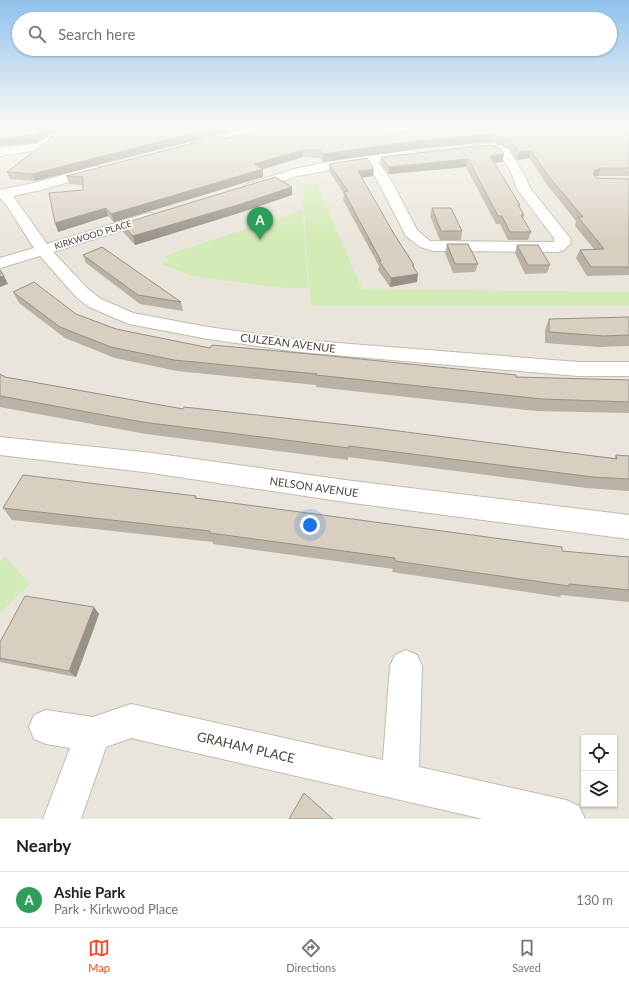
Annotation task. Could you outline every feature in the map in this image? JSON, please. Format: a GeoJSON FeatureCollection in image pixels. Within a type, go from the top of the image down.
{"type":"FeatureCollection","features":[{"type":"Feature","properties":{"kind":"street"},"geometry":{"type":"LineString","coordinates":[[238,191],[294,173],[332,165]]}},
{"type":"Feature","properties":{"kind":"street"},"geometry":{"type":"LineString","coordinates":[[374,165],[384,180],[412,233],[425,244],[433,246],[558,247],[564,244],[562,238],[524,189],[512,165]]}},
{"type":"Feature","properties":{"kind":"street"},"geometry":{"type":"LineString","coordinates":[[2,193],[36,187],[111,166]]}},
{"type":"Feature","properties":{"kind":"street","name":"CULZEAN AVENUE"},"geometry":{"type":"LineString","coordinates":[[2,193],[13,204],[44,250],[82,293],[95,303],[130,318],[208,333],[300,346],[578,368],[629,369]]}},
{"type":"Feature","properties":{"kind":"street","name":"KIRKWOOD PLACE"},"geometry":{"type":"LineString","coordinates":[[0,264],[163,213]]}},
{"type":"Feature","properties":{"kind":"street","name":"NELSON AVENUE"},"geometry":{"type":"LineString","coordinates":[[0,446],[152,463],[345,491],[629,527]]}},
{"type":"Feature","properties":{"kind":"street"},"geometry":{"type":"LineString","coordinates":[[400,781],[406,666]]}},
{"type":"Feature","properties":{"kind":"street","name":"GRAHAM PLACE"},"geometry":{"type":"LineString","coordinates":[[46,728],[93,734],[131,721],[566,819]]}},
{"type":"Feature","properties":{"kind":"street"},"geometry":{"type":"LineString","coordinates":[[62,819],[93,734]]}},
{"type":"Feature","properties":{"kind":"shaded area"},"geometry":{"type":"Polygon","coordinates":[[[0,165],[629,165],[629,819],[0,819],[0,165]]]}},
{"type":"Feature","properties":{"kind":"green space"},"geometry":{"type":"Polygon","coordinates":[[[316,182],[362,289],[629,292],[629,306],[311,306],[302,184],[316,182]]]}},
{"type":"Feature","properties":{"kind":"green space"},"geometry":{"type":"Polygon","coordinates":[[[303,210],[308,288],[283,288],[193,276],[161,264],[169,260],[164,256],[303,210]]]}},
{"type":"Feature","properties":{"kind":"green space"},"geometry":{"type":"Polygon","coordinates":[[[5,557],[30,584],[0,613],[0,562],[5,557]]]}},
{"type":"Feature","properties":{"kind":"building"},"geometry":{"type":"Polygon","coordinates":[[[16,165],[67,165],[32,174],[7,172],[16,165]]]}},
{"type":"Feature","properties":{"kind":"building"},"geometry":{"type":"Polygon","coordinates":[[[108,165],[256,165],[263,169],[111,214],[106,208],[55,223],[49,193],[83,190],[83,177],[66,176],[108,165]]]}},
{"type":"Feature","properties":{"kind":"building"},"geometry":{"type":"Polygon","coordinates":[[[330,165],[372,165],[374,169],[358,171],[418,274],[391,278],[379,261],[381,261],[344,192],[348,191],[330,165]]]}},
{"type":"Feature","properties":{"kind":"building"},"geometry":{"type":"Polygon","coordinates":[[[388,165],[407,165],[389,167],[388,165]]]}},
{"type":"Feature","properties":{"kind":"building"},"geometry":{"type":"Polygon","coordinates":[[[471,165],[496,165],[520,205],[518,205],[524,215],[521,215],[531,232],[510,232],[502,216],[498,216],[471,165]]]}},
{"type":"Feature","properties":{"kind":"building"},"geometry":{"type":"Polygon","coordinates":[[[541,165],[629,165],[629,168],[601,168],[595,170],[593,174],[596,178],[629,179],[629,267],[591,267],[580,250],[604,249],[578,217],[583,217],[541,165]]]}},
{"type":"Feature","properties":{"kind":"building"},"geometry":{"type":"Polygon","coordinates":[[[275,177],[292,187],[238,205],[133,236],[121,224],[275,177]]]}},
{"type":"Feature","properties":{"kind":"building"},"geometry":{"type":"Polygon","coordinates":[[[432,208],[451,208],[462,231],[441,231],[432,208]]]}},
{"type":"Feature","properties":{"kind":"building"},"geometry":{"type":"Polygon","coordinates":[[[447,244],[468,244],[478,264],[455,264],[447,244]]]}},
{"type":"Feature","properties":{"kind":"building"},"geometry":{"type":"Polygon","coordinates":[[[517,245],[538,245],[550,265],[528,265],[517,245]]]}},
{"type":"Feature","properties":{"kind":"building"},"geometry":{"type":"Polygon","coordinates":[[[102,247],[181,302],[138,295],[83,255],[102,247]]]}},
{"type":"Feature","properties":{"kind":"building"},"geometry":{"type":"Polygon","coordinates":[[[0,270],[4,276],[0,277],[0,270]]]}},
{"type":"Feature","properties":{"kind":"building"},"geometry":{"type":"Polygon","coordinates":[[[34,282],[76,314],[116,329],[210,348],[212,345],[321,355],[516,375],[516,377],[629,380],[629,402],[542,399],[174,360],[111,347],[60,327],[13,292],[34,282]]]}},
{"type":"Feature","properties":{"kind":"building"},"geometry":{"type":"Polygon","coordinates":[[[629,317],[629,335],[604,336],[549,332],[549,319],[629,317]]]}},
{"type":"Feature","properties":{"kind":"building"},"geometry":{"type":"Polygon","coordinates":[[[0,374],[5,377],[183,409],[184,407],[375,428],[617,459],[616,455],[629,456],[629,479],[593,477],[349,446],[349,448],[142,422],[0,396],[0,374]]]}},
{"type":"Feature","properties":{"kind":"building"},"geometry":{"type":"Polygon","coordinates":[[[23,475],[196,496],[195,498],[562,547],[562,551],[629,557],[629,590],[569,584],[569,586],[395,561],[395,558],[210,533],[210,531],[3,508],[23,475]]]}},
{"type":"Feature","properties":{"kind":"building"},"geometry":{"type":"Polygon","coordinates":[[[25,596],[94,607],[69,671],[0,658],[0,642],[25,596]]]}},
{"type":"Feature","properties":{"kind":"building"},"geometry":{"type":"Polygon","coordinates":[[[304,793],[333,819],[289,819],[304,793]]]}},
{"type":"Feature","properties":{"kind":"place","name":"Ashie Park"},"geometry":{"type":"Point","coordinates":[260,240]}}]}
